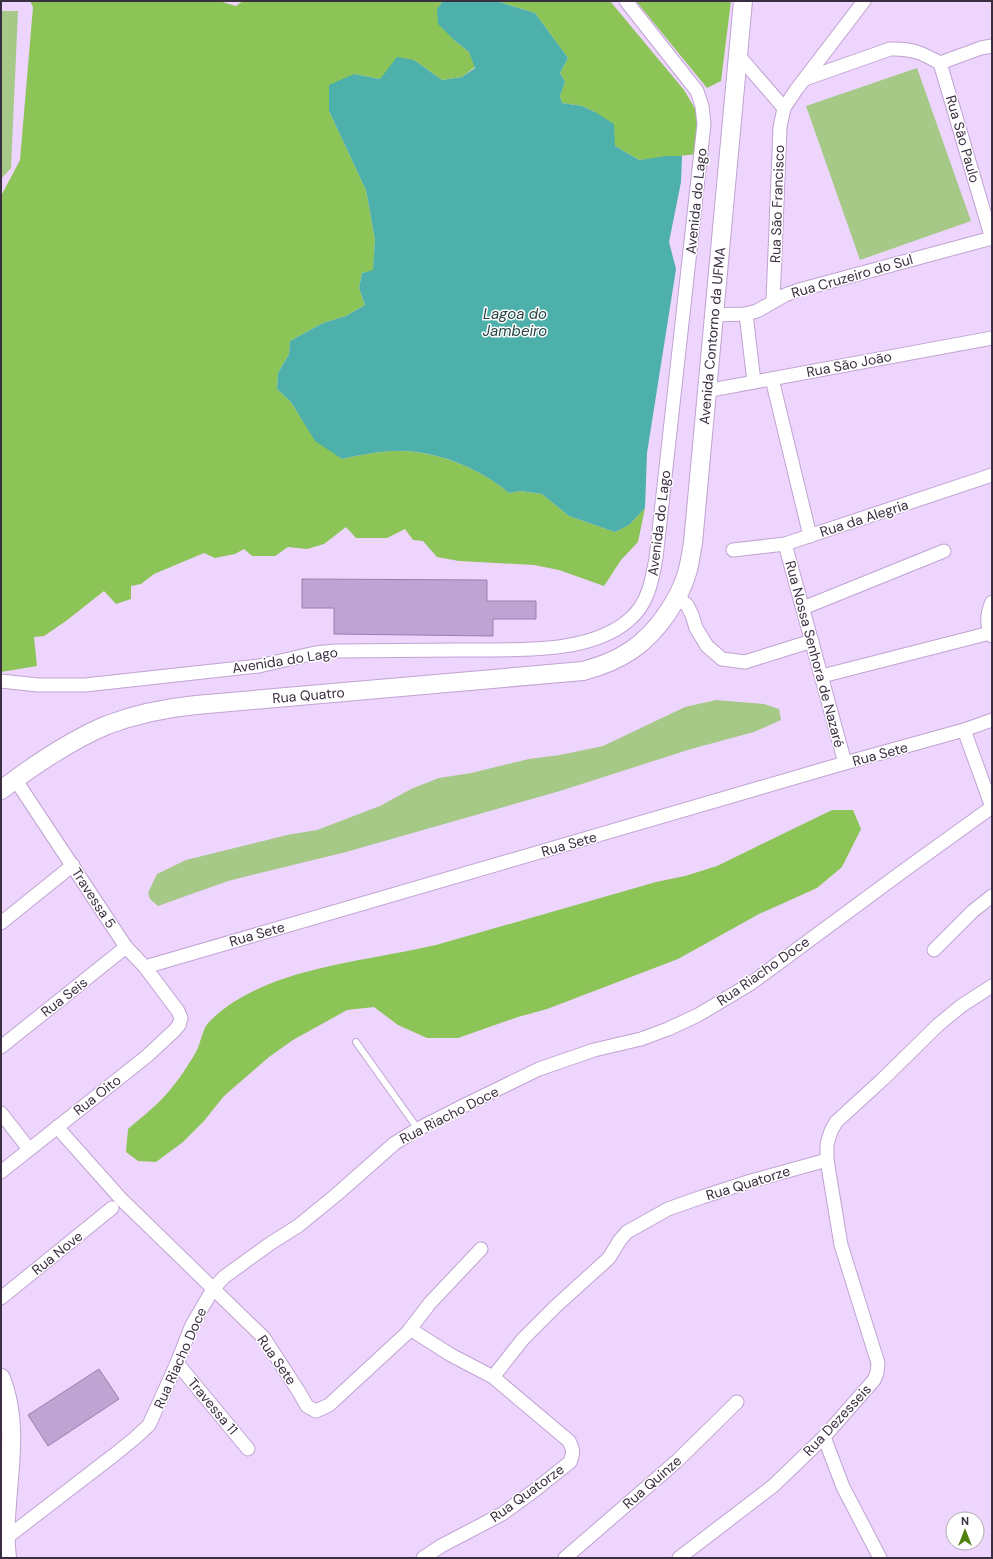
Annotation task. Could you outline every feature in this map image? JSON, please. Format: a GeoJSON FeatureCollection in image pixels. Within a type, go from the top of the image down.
{"type":"FeatureCollection","features":[{"type":"Feature","properties":{"kind":"main road","name":"Avenida Contorno da UFMA"},"geometry":{"type":"LineString","coordinates":[[631,651],[646,640],[678,598],[687,574],[693,543],[743,1]]}},
{"type":"Feature","properties":{"kind":"main road","name":"Rua Quatro"},"geometry":{"type":"LineString","coordinates":[[1,790],[61,749],[107,725],[134,716],[170,708],[582,672],[617,660],[631,651]]}},
{"type":"Feature","properties":{"kind":"main road"},"geometry":{"type":"LineString","coordinates":[[1,1378],[6,1390],[11,1415],[11,1446],[3,1540],[7,1558]]}},
{"type":"Feature","properties":{"kind":"street","name":"Avenida do Lago"},"geometry":{"type":"LineString","coordinates":[[1,680],[38,685],[86,685],[259,666],[315,653],[335,651],[542,649],[589,640],[620,626],[636,612],[644,603],[649,591],[656,558],[704,124],[702,106],[697,91],[626,1]]}},
{"type":"Feature","properties":{"kind":"street","name":"Rua São Francisco"},"geometry":{"type":"LineString","coordinates":[[773,301],[780,128],[784,108],[864,1]]}},
{"type":"Feature","properties":{"kind":"street"},"geometry":{"type":"LineString","coordinates":[[805,79],[890,49],[914,50],[940,63],[981,48],[992,46]]}},
{"type":"Feature","properties":{"kind":"street"},"geometry":{"type":"LineString","coordinates":[[739,56],[784,108]]}},
{"type":"Feature","properties":{"kind":"street","name":"Rua São Paulo"},"geometry":{"type":"LineString","coordinates":[[940,63],[992,238]]}},
{"type":"Feature","properties":{"kind":"street","name":"Rua Cruzeiro do Sul"},"geometry":{"type":"LineString","coordinates":[[713,315],[746,314],[757,311],[773,301],[799,290],[992,238]]}},
{"type":"Feature","properties":{"kind":"street"},"geometry":{"type":"LineString","coordinates":[[746,314],[754,382]]}},
{"type":"Feature","properties":{"kind":"street","name":"Rua São João"},"geometry":{"type":"LineString","coordinates":[[706,391],[992,338]]}},
{"type":"Feature","properties":{"kind":"street"},"geometry":{"type":"LineString","coordinates":[[772,378],[810,536]]}},
{"type":"Feature","properties":{"kind":"street","name":"Rua da Alegria"},"geometry":{"type":"LineString","coordinates":[[733,550],[785,544],[992,475]]}},
{"type":"Feature","properties":{"kind":"street","name":"Rua Nossa Senhora de Nazaré"},"geometry":{"type":"LineString","coordinates":[[785,544],[845,763]]}},
{"type":"Feature","properties":{"kind":"street"},"geometry":{"type":"LineString","coordinates":[[803,608],[944,551]]}},
{"type":"Feature","properties":{"kind":"street"},"geometry":{"type":"LineString","coordinates":[[678,598],[687,605],[696,628],[707,646],[722,659],[745,662],[812,641]]}},
{"type":"Feature","properties":{"kind":"street"},"geometry":{"type":"LineString","coordinates":[[822,676],[991,634],[987,617],[988,610],[992,602]]}},
{"type":"Feature","properties":{"kind":"street","name":"Rua Sete"},"geometry":{"type":"LineString","coordinates":[[145,967],[845,763],[964,730],[992,720]]}},
{"type":"Feature","properties":{"kind":"street"},"geometry":{"type":"LineString","coordinates":[[964,730],[992,807]]}},
{"type":"Feature","properties":{"kind":"street","name":"Travessa 5"},"geometry":{"type":"LineString","coordinates":[[16,779],[126,947],[145,967],[178,1011]]}},
{"type":"Feature","properties":{"kind":"street","name":"Rua Riacho Doce"},"geometry":{"type":"LineString","coordinates":[[3,1540],[130,1442],[149,1425],[177,1363],[192,1325],[213,1289],[224,1277],[271,1243],[298,1226],[395,1143],[418,1129],[540,1069],[594,1050],[641,1039],[668,1029],[698,1015],[750,984],[992,807]]}},
{"type":"Feature","properties":{"kind":"street"},"geometry":{"type":"LineString","coordinates":[[1,923],[73,865]]}},
{"type":"Feature","properties":{"kind":"street"},"geometry":{"type":"LineString","coordinates":[[934,950],[973,911],[992,896]]}},
{"type":"Feature","properties":{"kind":"street","name":"Rua Seis"},"geometry":{"type":"LineString","coordinates":[[1,1047],[126,947]]}},
{"type":"Feature","properties":{"kind":"street"},"geometry":{"type":"LineString","coordinates":[[827,1160],[827,1144],[831,1131],[836,1122],[883,1079],[938,1025],[961,1006],[992,986]]}},
{"type":"Feature","properties":{"kind":"street","name":"Rua Oito"},"geometry":{"type":"LineString","coordinates":[[1,1172],[147,1056],[180,1024],[181,1018],[178,1011]]}},
{"type":"Feature","properties":{"kind":"street"},"geometry":{"type":"LineString","coordinates":[[1,1113],[29,1149]]}},
{"type":"Feature","properties":{"kind":"street","name":"Rua Sete"},"geometry":{"type":"LineString","coordinates":[[57,1126],[122,1200],[264,1338],[307,1406],[316,1410],[329,1405],[410,1329],[430,1303],[481,1249]]}},
{"type":"Feature","properties":{"kind":"street","name":"Rua Quatorze"},"geometry":{"type":"LineString","coordinates":[[423,1558],[447,1543],[502,1514],[570,1462],[573,1456],[573,1448],[569,1441],[493,1377],[522,1339],[609,1258],[620,1240],[628,1232],[668,1209],[751,1181],[827,1160]]}},
{"type":"Feature","properties":{"kind":"street","name":"Rua Dezesseis"},"geometry":{"type":"LineString","coordinates":[[679,1558],[773,1486],[824,1437],[867,1388],[877,1373],[878,1363],[841,1245],[827,1160]]}},
{"type":"Feature","properties":{"kind":"street","name":"Rua Nove"},"geometry":{"type":"LineString","coordinates":[[1,1298],[112,1208]]}},
{"type":"Feature","properties":{"kind":"street"},"geometry":{"type":"LineString","coordinates":[[410,1329],[451,1355],[493,1377]]}},
{"type":"Feature","properties":{"kind":"street","name":"Travessa 11"},"geometry":{"type":"LineString","coordinates":[[177,1363],[248,1449]]}},
{"type":"Feature","properties":{"kind":"street","name":"Rua Quinze"},"geometry":{"type":"LineString","coordinates":[[565,1558],[677,1461],[737,1402]]}},
{"type":"Feature","properties":{"kind":"street"},"geometry":{"type":"LineString","coordinates":[[824,1437],[843,1487],[880,1558]]}},
{"type":"Feature","properties":{"kind":"lane"},"geometry":{"type":"LineString","coordinates":[[356,1042],[418,1129]]}},
{"type":"Feature","properties":{"kind":"shaded area"},"geometry":{"type":"Polygon","coordinates":[[[1,8],[2,11],[18,11],[11,168],[1,179],[1,8]]]}},
{"type":"Feature","properties":{"kind":"shaded area"},"geometry":{"type":"Polygon","coordinates":[[[917,68],[971,221],[860,260],[806,106],[917,68]]]}},
{"type":"Feature","properties":{"kind":"shaded area"},"geometry":{"type":"Polygon","coordinates":[[[716,700],[764,704],[779,709],[781,720],[754,732],[691,749],[560,791],[346,852],[228,881],[158,906],[150,899],[148,893],[157,874],[186,860],[287,835],[317,830],[380,806],[411,789],[439,778],[471,773],[529,759],[560,755],[603,746],[685,707],[716,700]]]}},
{"type":"Feature","properties":{"kind":"green space"},"geometry":{"type":"Polygon","coordinates":[[[30,1],[219,1],[236,6],[243,1],[443,1],[437,9],[455,41],[469,52],[475,67],[462,77],[442,80],[414,60],[380,79],[354,74],[329,111],[366,190],[375,240],[373,271],[362,273],[359,288],[365,305],[346,316],[323,323],[290,341],[289,354],[278,373],[277,389],[291,402],[303,421],[342,459],[389,451],[419,452],[433,455],[474,470],[487,477],[509,493],[521,491],[542,494],[569,516],[615,532],[629,525],[645,508],[638,542],[621,560],[604,586],[559,570],[534,565],[459,561],[437,557],[423,541],[413,540],[405,529],[387,538],[356,538],[346,527],[324,544],[307,549],[288,547],[275,556],[252,556],[244,549],[235,554],[215,558],[204,553],[154,574],[141,584],[131,586],[131,599],[116,604],[104,591],[44,636],[34,637],[37,666],[1,672],[1,196],[20,160],[33,7],[30,1]]]}},
{"type":"Feature","properties":{"kind":"green space"},"geometry":{"type":"Polygon","coordinates":[[[496,1],[610,1],[684,90],[697,112],[698,154],[639,160],[615,146],[595,112],[582,106],[562,103],[560,96],[565,82],[560,73],[568,58],[535,13],[496,1]]]}},
{"type":"Feature","properties":{"kind":"green space"},"geometry":{"type":"Polygon","coordinates":[[[636,1],[731,1],[721,81],[707,88],[636,1]]]}},
{"type":"Feature","properties":{"kind":"green space"},"geometry":{"type":"Polygon","coordinates":[[[832,810],[853,810],[861,829],[842,867],[817,888],[759,914],[678,959],[547,1009],[518,1017],[458,1038],[427,1038],[398,1025],[374,1007],[347,1010],[293,1040],[269,1057],[224,1096],[204,1121],[183,1142],[156,1162],[138,1161],[126,1152],[128,1129],[156,1105],[175,1084],[196,1052],[203,1032],[209,1022],[231,1004],[257,989],[316,969],[436,945],[656,882],[685,876],[717,866],[832,810]]]}},
{"type":"Feature","properties":{"kind":"water","name":"Lagoa do Jambeiro"},"geometry":{"type":"Polygon","coordinates":[[[443,1],[496,1],[535,13],[568,58],[560,73],[565,82],[560,96],[562,103],[582,106],[614,124],[615,146],[639,160],[667,156],[682,156],[681,182],[669,242],[676,269],[647,453],[645,508],[629,525],[615,532],[569,516],[542,494],[521,491],[509,493],[487,477],[474,470],[433,455],[420,452],[390,451],[342,459],[315,441],[291,402],[277,389],[278,373],[289,354],[290,341],[323,323],[346,316],[365,305],[359,288],[362,273],[373,270],[375,240],[366,190],[329,111],[329,85],[354,74],[380,79],[397,57],[414,60],[442,80],[462,77],[475,68],[469,52],[455,41],[438,24],[437,9],[443,1]]]}},
{"type":"Feature","properties":{"kind":"building"},"geometry":{"type":"Polygon","coordinates":[[[302,579],[487,580],[487,601],[536,601],[536,619],[493,619],[493,636],[334,634],[334,608],[302,608],[302,579]]]}},
{"type":"Feature","properties":{"kind":"building"},"geometry":{"type":"Polygon","coordinates":[[[99,1369],[119,1399],[48,1446],[28,1415],[99,1369]]]}}]}
